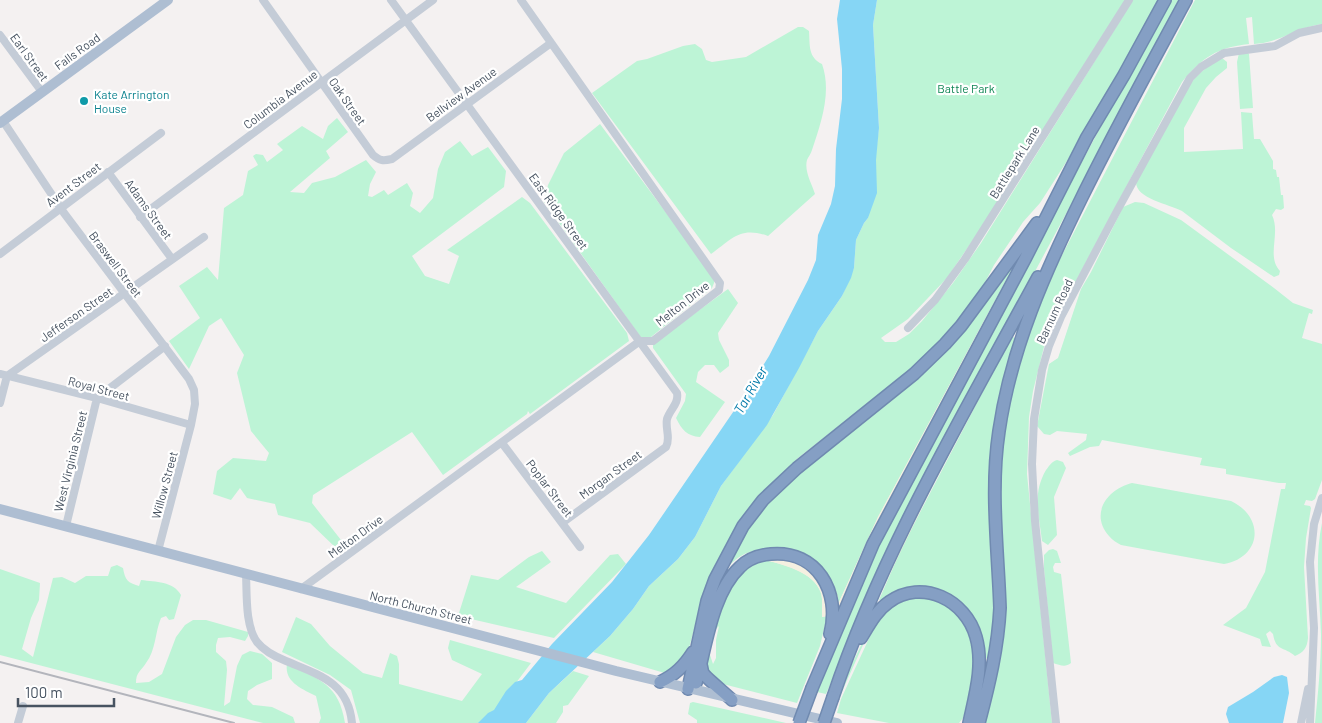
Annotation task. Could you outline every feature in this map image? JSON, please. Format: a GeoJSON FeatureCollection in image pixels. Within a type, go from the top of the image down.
{"type":"FeatureCollection","features":[{"type":"Feature","properties":{"kind":"highway"},"geometry":{"type":"LineString","coordinates":[[813,684],[873,544],[1087,137],[1165,0]]}},
{"type":"Feature","properties":{"kind":"highway"},"geometry":{"type":"LineString","coordinates":[[979,723],[991,677],[999,623],[995,478],[998,433],[1004,394],[1032,306],[1064,233],[1106,148],[1186,0]]}},
{"type":"Feature","properties":{"kind":"highway"},"geometry":{"type":"LineString","coordinates":[[691,689],[696,646],[707,602],[715,579],[743,526],[763,500],[797,468],[914,374],[944,344],[961,326],[1058,195]]}},
{"type":"Feature","properties":{"kind":"highway"},"geometry":{"type":"LineString","coordinates":[[824,723],[868,603],[921,494],[1053,248],[1064,233]]}},
{"type":"Feature","properties":{"kind":"highway"},"geometry":{"type":"LineString","coordinates":[[691,689],[701,665],[720,595],[728,580],[740,567],[752,559],[766,554],[782,554],[802,558],[814,566],[823,577],[830,594],[832,628],[799,723]]}},
{"type":"Feature","properties":{"kind":"highway"},"geometry":{"type":"LineString","coordinates":[[844,665],[870,622],[888,603],[902,595],[918,592],[938,595],[953,602],[972,625],[977,638],[980,666],[970,718],[964,723]]}},
{"type":"Feature","properties":{"kind":"highway"},"geometry":{"type":"LineString","coordinates":[[660,682],[673,676],[685,664],[696,646]]}},
{"type":"Feature","properties":{"kind":"highway"},"geometry":{"type":"LineString","coordinates":[[701,665],[703,674],[732,700]]}},
{"type":"Feature","properties":{"kind":"main road","name":"Falls Road"},"geometry":{"type":"LineString","coordinates":[[2,122],[165,1]]}},
{"type":"Feature","properties":{"kind":"main road","name":"North Church Street"},"geometry":{"type":"LineString","coordinates":[[0,509],[616,671],[732,700],[837,723]]}},
{"type":"Feature","properties":{"kind":"street","name":"Oak Street"},"geometry":{"type":"LineString","coordinates":[[263,0],[373,156],[378,160],[384,161]]}},
{"type":"Feature","properties":{"kind":"street","name":"East Ridge Street"},"geometry":{"type":"LineString","coordinates":[[391,0],[677,393],[676,403],[667,419],[669,442]]}},
{"type":"Feature","properties":{"kind":"street","name":"Columbia Avenue"},"geometry":{"type":"LineString","coordinates":[[140,217],[433,0]]}},
{"type":"Feature","properties":{"kind":"street","name":"Melton Drive"},"geometry":{"type":"LineString","coordinates":[[301,589],[640,341],[653,340],[719,290],[720,283],[521,0]]}},
{"type":"Feature","properties":{"kind":"street","name":"Battlepark Lane"},"geometry":{"type":"LineString","coordinates":[[908,328],[935,300],[965,259],[1129,0]]}},
{"type":"Feature","properties":{"kind":"street","name":"Barnum Road"},"geometry":{"type":"LineString","coordinates":[[1056,723],[1035,521],[1031,441],[1037,394],[1049,346],[1061,316],[1190,78],[1201,66],[1224,53],[1275,46],[1299,33],[1322,28]]}},
{"type":"Feature","properties":{"kind":"street","name":"Earl Street"},"geometry":{"type":"LineString","coordinates":[[0,35],[42,92]]}},
{"type":"Feature","properties":{"kind":"street","name":"Bellview Avenue"},"geometry":{"type":"LineString","coordinates":[[384,161],[392,159],[551,43]]}},
{"type":"Feature","properties":{"kind":"street","name":"Braswell Street"},"geometry":{"type":"LineString","coordinates":[[2,122],[60,208],[189,379],[194,390],[196,404],[191,425]]}},
{"type":"Feature","properties":{"kind":"street","name":"Avent Street"},"geometry":{"type":"LineString","coordinates":[[0,254],[160,133]]}},
{"type":"Feature","properties":{"kind":"street","name":"Adams Street"},"geometry":{"type":"LineString","coordinates":[[108,172],[172,259]]}},
{"type":"Feature","properties":{"kind":"street","name":"Jefferson Street"},"geometry":{"type":"LineString","coordinates":[[3,375],[124,294],[204,237]]}},
{"type":"Feature","properties":{"kind":"street","name":"West Virginia Street"},"geometry":{"type":"LineString","coordinates":[[66,526],[97,398],[165,346]]}},
{"type":"Feature","properties":{"kind":"street","name":"Royal Street"},"geometry":{"type":"LineString","coordinates":[[3,375],[97,398],[191,425]]}},
{"type":"Feature","properties":{"kind":"street"},"geometry":{"type":"LineString","coordinates":[[0,403],[3,375]]}},
{"type":"Feature","properties":{"kind":"street","name":"Willow Street"},"geometry":{"type":"LineString","coordinates":[[158,551],[191,425]]}},
{"type":"Feature","properties":{"kind":"street","name":"Morgan Street"},"geometry":{"type":"LineString","coordinates":[[562,523],[666,447],[669,442]]}},
{"type":"Feature","properties":{"kind":"street","name":"Poplar Street"},"geometry":{"type":"LineString","coordinates":[[502,443],[580,548]]}},
{"type":"Feature","properties":{"kind":"street"},"geometry":{"type":"LineString","coordinates":[[1310,723],[1314,628],[1310,562],[1314,524],[1322,498]]}},
{"type":"Feature","properties":{"kind":"street"},"geometry":{"type":"LineString","coordinates":[[246,574],[247,606],[251,627],[257,642],[266,651],[277,657],[332,682],[344,698],[352,723]]}},
{"type":"Feature","properties":{"kind":"street"},"geometry":{"type":"LineString","coordinates":[[1302,723],[1314,662]]}},
{"type":"Feature","properties":{"kind":"street"},"geometry":{"type":"LineString","coordinates":[[18,723],[23,706]]}},
{"type":"Feature","properties":{"kind":"green space","name":"Battle Park"},"geometry":{"type":"Polygon","coordinates":[[[877,0],[1125,0],[979,231],[947,278],[908,319],[881,338],[885,342],[896,342],[909,334],[922,321],[953,283],[981,243],[1133,0],[1159,0],[1088,128],[1040,203],[1023,222],[994,265],[977,298],[932,353],[798,458],[770,485],[700,607],[689,648],[684,657],[668,674],[593,652],[610,636],[633,609],[649,586],[678,559],[695,537],[721,486],[773,415],[818,331],[842,296],[854,268],[856,240],[868,218],[879,128],[873,25],[877,0]]]}},
{"type":"Feature","properties":{"kind":"green space"},"geometry":{"type":"Polygon","coordinates":[[[1169,0],[1181,0],[983,368],[869,591],[826,694],[817,692],[868,565],[928,448],[1169,0]]]}},
{"type":"Feature","properties":{"kind":"green space"},"geometry":{"type":"Polygon","coordinates":[[[1195,0],[1322,0],[1322,24],[1305,28],[1272,41],[1254,44],[1252,17],[1246,18],[1249,44],[1219,51],[1204,60],[1190,73],[1182,82],[1060,311],[1044,347],[1033,391],[1029,417],[1027,474],[1052,723],[982,723],[1005,602],[1005,577],[998,487],[1011,378],[1047,284],[1195,0]]]}},
{"type":"Feature","properties":{"kind":"green space"},"geometry":{"type":"Polygon","coordinates":[[[798,27],[803,27],[809,31],[812,54],[822,64],[825,75],[826,96],[822,118],[806,164],[807,173],[815,194],[768,236],[750,232],[743,233],[731,239],[711,254],[592,93],[637,61],[683,46],[695,44],[702,49],[706,60],[712,62],[746,57],[798,27]]]}},
{"type":"Feature","properties":{"kind":"green space"},"geometry":{"type":"Polygon","coordinates":[[[1247,52],[1249,54],[1253,108],[1240,109],[1237,62],[1239,53],[1247,52]]]}},
{"type":"Feature","properties":{"kind":"green space"},"geometry":{"type":"Polygon","coordinates":[[[1222,58],[1227,62],[1227,68],[1206,88],[1184,128],[1184,152],[1243,149],[1241,112],[1252,113],[1254,139],[1260,139],[1273,161],[1273,169],[1276,170],[1277,177],[1279,177],[1281,195],[1283,195],[1284,208],[1281,210],[1276,209],[1272,215],[1275,230],[1274,259],[1280,271],[1279,275],[1274,277],[1231,248],[1182,211],[1147,197],[1137,188],[1136,182],[1189,85],[1212,63],[1222,58]]]}},
{"type":"Feature","properties":{"kind":"green space"},"geometry":{"type":"Polygon","coordinates":[[[337,118],[348,132],[326,151],[330,158],[290,192],[304,193],[312,183],[335,177],[366,160],[376,172],[370,184],[368,196],[372,197],[384,190],[388,195],[407,183],[413,193],[410,206],[420,213],[433,198],[438,169],[445,152],[460,141],[472,156],[488,147],[506,171],[504,187],[412,256],[425,276],[449,284],[459,256],[447,250],[522,197],[530,203],[627,333],[629,341],[530,414],[528,411],[527,414],[443,475],[412,432],[313,495],[312,503],[341,540],[335,547],[310,523],[278,515],[275,504],[247,498],[240,488],[231,500],[213,494],[217,471],[233,458],[266,461],[269,453],[251,431],[237,373],[244,355],[221,318],[209,326],[189,369],[169,341],[200,318],[179,286],[207,267],[218,280],[224,208],[243,195],[248,171],[258,165],[253,156],[256,154],[263,155],[267,162],[283,150],[277,144],[302,126],[323,139],[328,126],[337,118]]]}},
{"type":"Feature","properties":{"kind":"green space"},"geometry":{"type":"Polygon","coordinates":[[[600,124],[714,277],[712,288],[651,337],[642,339],[544,202],[548,185],[564,153],[600,124]]]}},
{"type":"Feature","properties":{"kind":"green space"},"geometry":{"type":"Polygon","coordinates":[[[1135,202],[1144,203],[1181,220],[1293,303],[1313,310],[1312,314],[1309,313],[1302,338],[1322,344],[1322,480],[1315,499],[1312,501],[1306,500],[1304,505],[1311,508],[1304,567],[1308,638],[1304,649],[1295,656],[1276,644],[1270,631],[1266,634],[1271,647],[1262,646],[1260,639],[1223,625],[1246,608],[1265,572],[1281,489],[1285,489],[1286,483],[1226,474],[1226,469],[1200,465],[1202,458],[1102,440],[1099,446],[1090,447],[1070,456],[1068,453],[1086,440],[1087,434],[1057,431],[1050,435],[1044,434],[1037,426],[1049,364],[1058,358],[1081,289],[1123,207],[1135,202]]]}},
{"type":"Feature","properties":{"kind":"green space"},"geometry":{"type":"Polygon","coordinates":[[[1018,258],[878,517],[839,602],[830,583],[762,551],[752,551],[743,555],[727,568],[737,545],[755,518],[779,490],[906,385],[1018,258]]]}},
{"type":"Feature","properties":{"kind":"green space"},"geometry":{"type":"Polygon","coordinates":[[[728,289],[738,303],[718,333],[719,340],[729,360],[729,366],[720,373],[714,365],[705,365],[698,372],[696,382],[725,402],[700,437],[695,436],[685,432],[676,418],[685,401],[686,394],[653,348],[653,344],[728,289]]]}},
{"type":"Feature","properties":{"kind":"green space"},"geometry":{"type":"Polygon","coordinates":[[[1013,337],[1017,339],[1000,401],[994,626],[989,659],[986,658],[977,625],[964,611],[937,591],[884,601],[879,600],[902,547],[1013,337]]]}},
{"type":"Feature","properties":{"kind":"green space"},"geometry":{"type":"Polygon","coordinates":[[[1057,460],[1063,462],[1066,468],[1054,497],[1057,535],[1048,545],[1042,541],[1038,513],[1038,496],[1046,470],[1057,460]]]}},
{"type":"Feature","properties":{"kind":"green space"},"geometry":{"type":"Polygon","coordinates":[[[1132,483],[1231,501],[1242,508],[1250,517],[1254,526],[1252,545],[1237,560],[1224,564],[1119,544],[1110,537],[1103,527],[1101,511],[1109,496],[1123,486],[1132,483]]]}},
{"type":"Feature","properties":{"kind":"green space"},"geometry":{"type":"Polygon","coordinates":[[[1322,523],[1322,723],[1315,723],[1321,635],[1318,551],[1322,523]]]}},
{"type":"Feature","properties":{"kind":"green space"},"geometry":{"type":"Polygon","coordinates":[[[1053,549],[1057,551],[1061,563],[1055,563],[1053,567],[1054,572],[1061,574],[1071,663],[1065,666],[1053,663],[1044,555],[1053,549]]]}},
{"type":"Feature","properties":{"kind":"green space"},"geometry":{"type":"Polygon","coordinates":[[[542,551],[551,562],[516,587],[566,603],[610,555],[618,554],[626,564],[554,638],[458,616],[471,575],[498,580],[529,557],[542,551]]]}},
{"type":"Feature","properties":{"kind":"green space"},"geometry":{"type":"Polygon","coordinates":[[[761,559],[796,569],[811,579],[821,593],[822,617],[827,616],[820,646],[797,703],[719,683],[710,676],[706,669],[708,649],[713,664],[716,658],[716,640],[719,626],[715,630],[719,606],[737,574],[761,559]]]}},
{"type":"Feature","properties":{"kind":"green space"},"geometry":{"type":"Polygon","coordinates":[[[117,565],[123,568],[126,578],[132,584],[139,586],[141,580],[164,583],[178,590],[181,595],[174,619],[169,620],[166,616],[161,618],[154,647],[138,674],[136,683],[149,682],[162,674],[176,637],[185,625],[193,620],[206,620],[248,632],[245,641],[230,637],[218,638],[216,652],[226,661],[227,670],[224,706],[230,702],[237,666],[242,655],[250,651],[262,654],[272,663],[272,679],[248,691],[247,699],[253,705],[272,707],[293,717],[295,723],[263,723],[0,655],[0,569],[40,583],[39,600],[31,618],[22,649],[33,657],[53,578],[62,577],[75,583],[86,576],[108,576],[111,567],[117,565]]]}},
{"type":"Feature","properties":{"kind":"green space"},"geometry":{"type":"Polygon","coordinates":[[[913,596],[927,596],[944,601],[966,624],[975,654],[968,705],[963,718],[959,723],[889,723],[837,713],[841,699],[871,634],[868,634],[840,696],[851,666],[869,629],[887,607],[913,596]]]}},
{"type":"Feature","properties":{"kind":"green space"},"geometry":{"type":"Polygon","coordinates":[[[296,617],[311,624],[330,646],[363,673],[382,678],[390,653],[397,656],[399,684],[462,701],[482,674],[452,660],[448,648],[450,640],[531,663],[497,708],[483,723],[360,723],[351,690],[330,675],[282,652],[296,617]]]}},
{"type":"Feature","properties":{"kind":"green space"},"geometry":{"type":"Polygon","coordinates":[[[287,664],[326,684],[338,699],[345,723],[319,723],[321,718],[316,696],[300,688],[291,680],[288,676],[287,664]]]}},
{"type":"Feature","properties":{"kind":"green space"},"geometry":{"type":"Polygon","coordinates":[[[573,671],[589,676],[568,705],[563,706],[563,712],[556,723],[526,723],[549,693],[573,671]]]}},
{"type":"Feature","properties":{"kind":"green space"},"geometry":{"type":"Polygon","coordinates":[[[693,702],[786,723],[697,723],[697,720],[688,714],[690,703],[693,702]]]}},
{"type":"Feature","properties":{"kind":"sand"},"geometry":{"type":"Polygon","coordinates":[[[997,297],[840,608],[834,605],[832,581],[838,597],[837,601],[839,602],[878,517],[997,297]]]}},
{"type":"Feature","properties":{"kind":"sand"},"geometry":{"type":"Polygon","coordinates":[[[1004,351],[928,495],[883,588],[887,574],[928,491],[1004,351]]]}},
{"type":"Feature","properties":{"kind":"sand"},"geometry":{"type":"Polygon","coordinates":[[[778,556],[810,568],[826,593],[827,616],[822,617],[821,593],[811,579],[796,570],[761,559],[778,556]]]}},
{"type":"Feature","properties":{"kind":"water","name":"Tar River"},"geometry":{"type":"Polygon","coordinates":[[[840,0],[877,0],[873,25],[879,128],[876,160],[877,193],[868,218],[856,240],[854,268],[842,296],[818,331],[767,425],[721,486],[695,537],[678,559],[649,586],[633,609],[610,636],[549,693],[526,723],[478,723],[494,710],[506,691],[515,682],[522,680],[552,644],[612,582],[649,535],[742,399],[769,356],[808,280],[816,260],[818,235],[831,204],[835,186],[836,149],[842,99],[842,69],[837,19],[840,0]]]}},
{"type":"Feature","properties":{"kind":"water"},"geometry":{"type":"Polygon","coordinates":[[[1282,675],[1287,677],[1289,693],[1283,723],[1229,723],[1226,714],[1228,707],[1274,677],[1282,675]]]}},
{"type":"Feature","properties":{"kind":"railway"},"geometry":{"type":"LineString","coordinates":[[0,662],[234,723]]}},
{"type":"Feature","properties":{"kind":"place","name":"Kate Arrington House"},"geometry":{"type":"Point","coordinates":[84,101]}}]}
